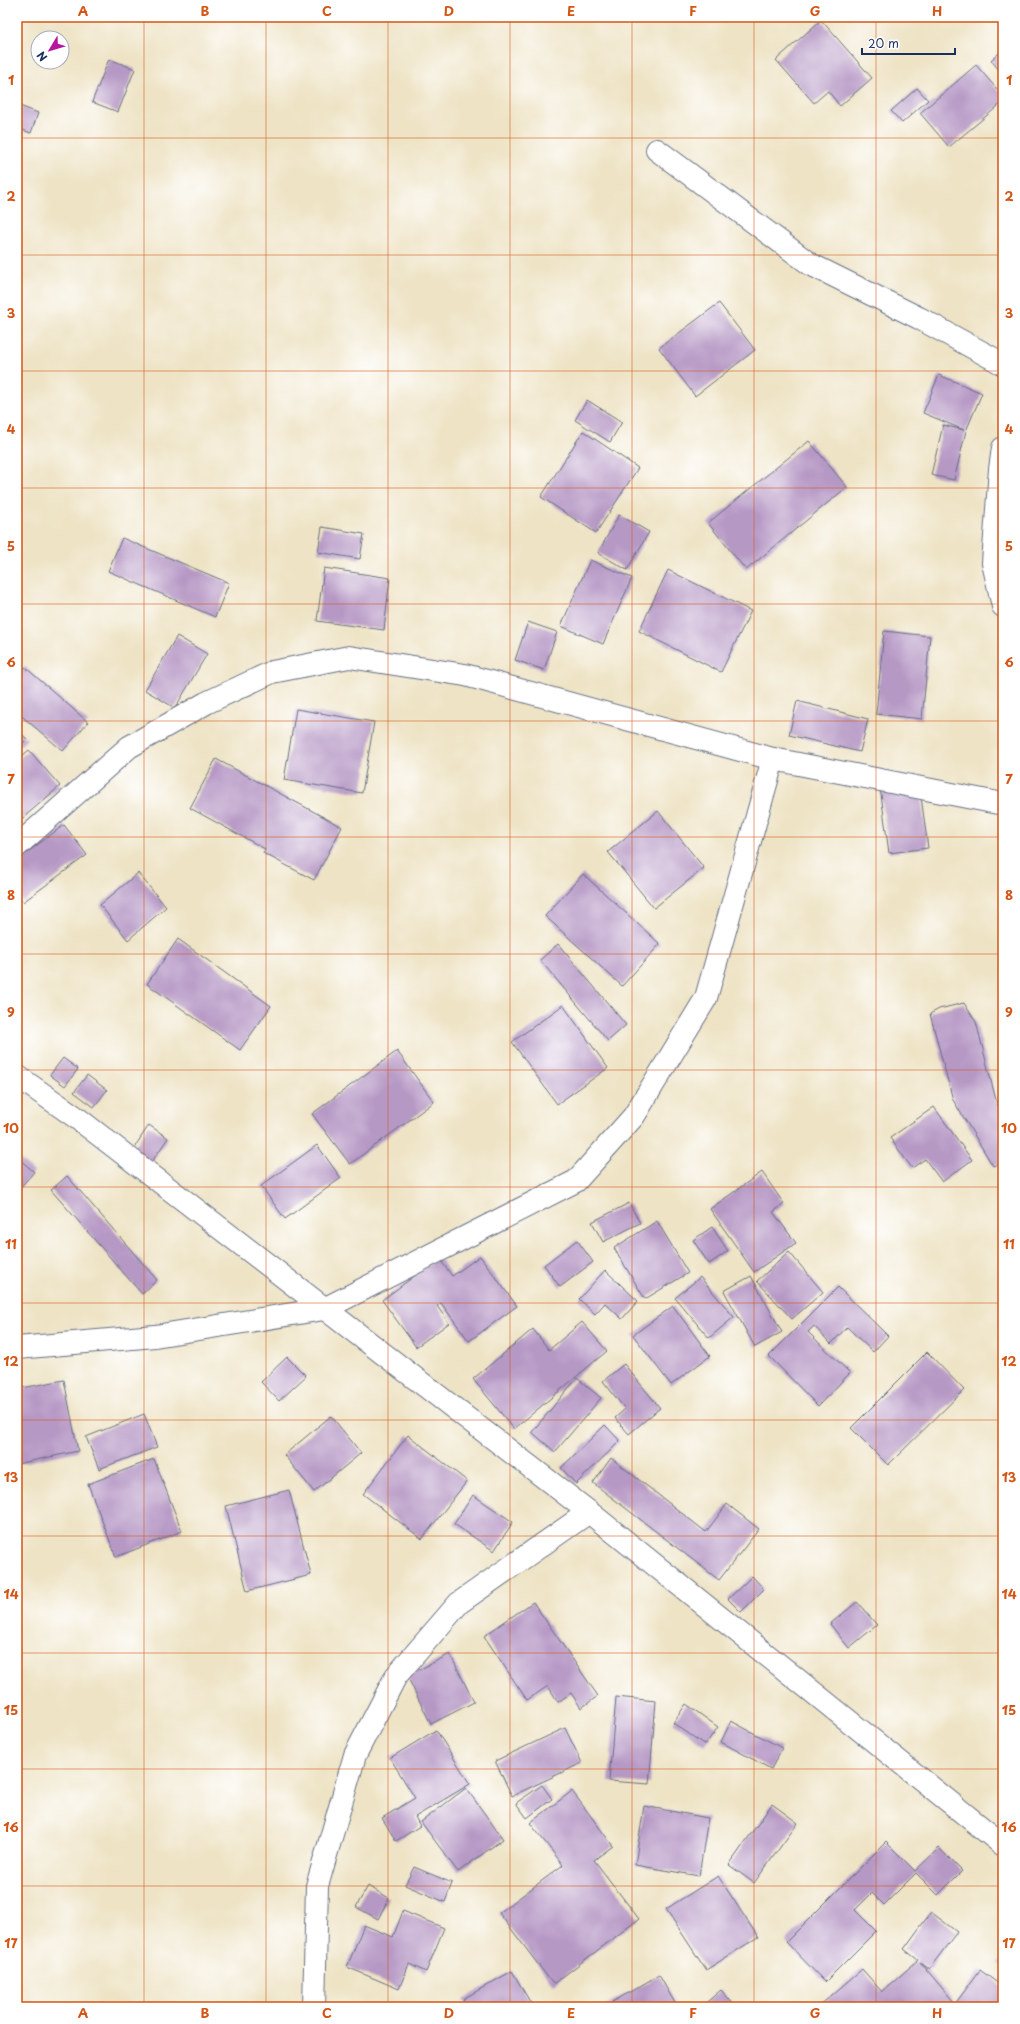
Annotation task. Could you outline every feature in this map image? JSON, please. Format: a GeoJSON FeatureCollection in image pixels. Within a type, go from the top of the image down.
{"type":"FeatureCollection","features":[{"type":"Feature","properties":{"kind":"street"},"geometry":{"type":"LineString","coordinates":[[657,150],[810,264],[919,318],[1003,364]]}},
{"type":"Feature","properties":{"kind":"street"},"geometry":{"type":"LineString","coordinates":[[1003,448],[993,563],[1003,606]]}},
{"type":"Feature","properties":{"kind":"street"},"geometry":{"type":"LineString","coordinates":[[17,846],[135,743],[206,703],[272,672],[349,657],[465,675],[774,759],[1003,804]]}},
{"type":"Feature","properties":{"kind":"street"},"geometry":{"type":"LineString","coordinates":[[17,1348],[155,1336],[324,1309],[576,1181],[634,1116],[706,998],[774,759]]}},
{"type":"Feature","properties":{"kind":"street"},"geometry":{"type":"LineString","coordinates":[[17,1076],[77,1118],[589,1512],[1003,1845]]}},
{"type":"Feature","properties":{"kind":"street"},"geometry":{"type":"LineString","coordinates":[[314,2007],[317,1886],[355,1754],[396,1676],[458,1602],[589,1512]]}},
{"type":"Feature","properties":{"kind":"building"},"geometry":{"type":"Polygon","coordinates":[[[821,20],[872,78],[840,106],[828,91],[814,103],[776,60],[821,20]]]}},
{"type":"Feature","properties":{"kind":"building"},"geometry":{"type":"Polygon","coordinates":[[[1003,50],[1003,75],[991,60],[1003,50]]]}},
{"type":"Feature","properties":{"kind":"building"},"geometry":{"type":"Polygon","coordinates":[[[109,59],[135,69],[118,112],[92,102],[109,59]]]}},
{"type":"Feature","properties":{"kind":"building"},"geometry":{"type":"Polygon","coordinates":[[[976,65],[1003,96],[1003,102],[949,147],[920,113],[976,65]]]}},
{"type":"Feature","properties":{"kind":"building"},"geometry":{"type":"Polygon","coordinates":[[[917,88],[928,100],[902,123],[891,111],[917,88]]]}},
{"type":"Feature","properties":{"kind":"building"},"geometry":{"type":"Polygon","coordinates":[[[17,105],[38,113],[31,133],[17,128],[17,105]]]}},
{"type":"Feature","properties":{"kind":"building"},"geometry":{"type":"Polygon","coordinates":[[[719,303],[755,350],[695,396],[659,348],[719,303]]]}},
{"type":"Feature","properties":{"kind":"building"},"geometry":{"type":"Polygon","coordinates":[[[939,375],[982,393],[966,431],[954,480],[931,475],[943,425],[964,430],[923,413],[939,375]]]}},
{"type":"Feature","properties":{"kind":"building"},"geometry":{"type":"Polygon","coordinates":[[[587,400],[622,422],[610,442],[575,420],[587,400]]]}},
{"type":"Feature","properties":{"kind":"building"},"geometry":{"type":"Polygon","coordinates":[[[583,431],[638,468],[596,533],[541,497],[583,431]]]}},
{"type":"Feature","properties":{"kind":"building"},"geometry":{"type":"Polygon","coordinates":[[[809,441],[847,487],[746,570],[708,523],[809,441]]]}},
{"type":"Feature","properties":{"kind":"building"},"geometry":{"type":"Polygon","coordinates":[[[619,515],[649,532],[627,570],[598,553],[619,515]]]}},
{"type":"Feature","properties":{"kind":"building"},"geometry":{"type":"Polygon","coordinates":[[[322,527],[364,534],[360,559],[318,552],[322,527]]]}},
{"type":"Feature","properties":{"kind":"building"},"geometry":{"type":"Polygon","coordinates":[[[122,538],[229,583],[215,617],[108,571],[122,538]]]}},
{"type":"Feature","properties":{"kind":"building"},"geometry":{"type":"Polygon","coordinates":[[[590,560],[632,578],[603,644],[561,626],[590,560]]]}},
{"type":"Feature","properties":{"kind":"building"},"geometry":{"type":"Polygon","coordinates":[[[324,568],[390,578],[384,630],[317,621],[324,568]]]}},
{"type":"Feature","properties":{"kind":"building"},"geometry":{"type":"Polygon","coordinates":[[[668,570],[751,611],[721,672],[639,631],[668,570]]]}},
{"type":"Feature","properties":{"kind":"building"},"geometry":{"type":"Polygon","coordinates":[[[528,622],[557,632],[544,670],[515,660],[528,622]]]}},
{"type":"Feature","properties":{"kind":"building"},"geometry":{"type":"Polygon","coordinates":[[[884,631],[930,636],[922,719],[876,714],[884,631]]]}},
{"type":"Feature","properties":{"kind":"building"},"geometry":{"type":"Polygon","coordinates":[[[177,636],[207,654],[175,708],[145,690],[177,636]]]}},
{"type":"Feature","properties":{"kind":"building"},"geometry":{"type":"Polygon","coordinates":[[[25,667],[88,722],[63,751],[17,712],[17,676],[25,667]]]}},
{"type":"Feature","properties":{"kind":"building"},"geometry":{"type":"Polygon","coordinates":[[[797,701],[868,719],[860,752],[789,735],[797,701]]]}},
{"type":"Feature","properties":{"kind":"building"},"geometry":{"type":"Polygon","coordinates":[[[296,709],[374,722],[362,793],[284,780],[296,709]]]}},
{"type":"Feature","properties":{"kind":"building"},"geometry":{"type":"Polygon","coordinates":[[[17,730],[27,739],[17,749],[17,730]]]}},
{"type":"Feature","properties":{"kind":"building"},"geometry":{"type":"Polygon","coordinates":[[[29,750],[60,786],[17,823],[17,760],[29,750]]]}},
{"type":"Feature","properties":{"kind":"building"},"geometry":{"type":"Polygon","coordinates":[[[216,759],[342,827],[314,880],[263,853],[265,849],[190,808],[216,759]]]}},
{"type":"Feature","properties":{"kind":"building"},"geometry":{"type":"Polygon","coordinates":[[[919,782],[928,848],[889,853],[880,787],[919,782]]]}},
{"type":"Feature","properties":{"kind":"building"},"geometry":{"type":"Polygon","coordinates":[[[658,811],[704,868],[654,908],[608,852],[658,811]]]}},
{"type":"Feature","properties":{"kind":"building"},"geometry":{"type":"Polygon","coordinates":[[[64,825],[87,855],[23,902],[17,894],[17,860],[64,825]]]}},
{"type":"Feature","properties":{"kind":"building"},"geometry":{"type":"Polygon","coordinates":[[[138,873],[166,907],[128,940],[100,905],[138,873]]]}},
{"type":"Feature","properties":{"kind":"building"},"geometry":{"type":"Polygon","coordinates":[[[583,874],[660,944],[622,986],[545,916],[583,874]]]}},
{"type":"Feature","properties":{"kind":"building"},"geometry":{"type":"Polygon","coordinates":[[[178,939],[271,1006],[240,1050],[147,984],[178,939]]]}},
{"type":"Feature","properties":{"kind":"building"},"geometry":{"type":"Polygon","coordinates":[[[558,944],[626,1025],[608,1041],[540,960],[558,944]]]}},
{"type":"Feature","properties":{"kind":"building"},"geometry":{"type":"Polygon","coordinates":[[[964,1003],[976,1022],[997,1104],[1003,1114],[1003,1163],[993,1166],[953,1100],[930,1014],[939,1009],[964,1003]]]}},
{"type":"Feature","properties":{"kind":"building"},"geometry":{"type":"Polygon","coordinates":[[[563,1005],[608,1068],[557,1104],[512,1042],[563,1005]]]}},
{"type":"Feature","properties":{"kind":"building"},"geometry":{"type":"Polygon","coordinates":[[[397,1051],[434,1102],[350,1164],[312,1114],[397,1051]]]}},
{"type":"Feature","properties":{"kind":"building"},"geometry":{"type":"Polygon","coordinates":[[[63,1058],[78,1069],[65,1086],[50,1075],[63,1058]]]}},
{"type":"Feature","properties":{"kind":"building"},"geometry":{"type":"Polygon","coordinates":[[[87,1075],[107,1090],[94,1107],[74,1092],[87,1075]]]}},
{"type":"Feature","properties":{"kind":"building"},"geometry":{"type":"Polygon","coordinates":[[[934,1107],[972,1160],[942,1182],[925,1159],[912,1168],[890,1138],[934,1107]]]}},
{"type":"Feature","properties":{"kind":"building"},"geometry":{"type":"Polygon","coordinates":[[[149,1125],[168,1138],[151,1163],[132,1151],[149,1125]]]}},
{"type":"Feature","properties":{"kind":"building"},"geometry":{"type":"Polygon","coordinates":[[[317,1145],[341,1178],[285,1219],[261,1186],[317,1145]]]}},
{"type":"Feature","properties":{"kind":"building"},"geometry":{"type":"Polygon","coordinates":[[[17,1157],[34,1172],[17,1191],[17,1157]]]}},
{"type":"Feature","properties":{"kind":"building"},"geometry":{"type":"Polygon","coordinates":[[[762,1172],[784,1204],[773,1212],[796,1243],[754,1272],[710,1209],[762,1172]]]}},
{"type":"Feature","properties":{"kind":"building"},"geometry":{"type":"Polygon","coordinates":[[[67,1176],[157,1280],[142,1294],[51,1190],[67,1176]]]}},
{"type":"Feature","properties":{"kind":"building"},"geometry":{"type":"Polygon","coordinates":[[[629,1203],[640,1223],[603,1242],[592,1222],[629,1203]]]}},
{"type":"Feature","properties":{"kind":"building"},"geometry":{"type":"Polygon","coordinates":[[[657,1221],[688,1273],[645,1299],[614,1248],[657,1221]]]}},
{"type":"Feature","properties":{"kind":"building"},"geometry":{"type":"Polygon","coordinates":[[[712,1227],[728,1251],[709,1264],[693,1240],[712,1227]]]}},
{"type":"Feature","properties":{"kind":"building"},"geometry":{"type":"Polygon","coordinates":[[[577,1240],[593,1262],[560,1287],[544,1265],[577,1240]]]}},
{"type":"Feature","properties":{"kind":"building"},"geometry":{"type":"Polygon","coordinates":[[[789,1252],[823,1292],[792,1319],[757,1281],[789,1252]]]}},
{"type":"Feature","properties":{"kind":"building"},"geometry":{"type":"Polygon","coordinates":[[[480,1256],[517,1306],[469,1341],[441,1303],[437,1306],[449,1323],[416,1347],[382,1300],[439,1258],[452,1276],[480,1256]]]}},
{"type":"Feature","properties":{"kind":"building"},"geometry":{"type":"Polygon","coordinates":[[[605,1270],[638,1301],[622,1319],[605,1303],[595,1314],[579,1299],[605,1270]]]}},
{"type":"Feature","properties":{"kind":"building"},"geometry":{"type":"Polygon","coordinates":[[[751,1276],[782,1332],[755,1347],[724,1291],[751,1276]]]}},
{"type":"Feature","properties":{"kind":"building"},"geometry":{"type":"Polygon","coordinates":[[[700,1277],[734,1317],[709,1338],[675,1298],[700,1277]]]}},
{"type":"Feature","properties":{"kind":"building"},"geometry":{"type":"Polygon","coordinates":[[[838,1287],[888,1336],[873,1352],[847,1327],[831,1344],[814,1326],[808,1332],[850,1373],[818,1406],[769,1356],[838,1287]]]}},
{"type":"Feature","properties":{"kind":"building"},"geometry":{"type":"Polygon","coordinates":[[[673,1306],[710,1356],[671,1385],[633,1335],[673,1306]]]}},
{"type":"Feature","properties":{"kind":"building"},"geometry":{"type":"Polygon","coordinates":[[[582,1322],[607,1351],[514,1429],[473,1379],[533,1329],[549,1350],[582,1322]]]}},
{"type":"Feature","properties":{"kind":"building"},"geometry":{"type":"Polygon","coordinates":[[[927,1352],[964,1390],[888,1465],[851,1428],[927,1352]]]}},
{"type":"Feature","properties":{"kind":"building"},"geometry":{"type":"Polygon","coordinates":[[[287,1357],[306,1376],[279,1401],[261,1382],[287,1357]]]}},
{"type":"Feature","properties":{"kind":"building"},"geometry":{"type":"Polygon","coordinates":[[[624,1364],[660,1408],[629,1434],[615,1418],[625,1409],[603,1381],[624,1364]]]}},
{"type":"Feature","properties":{"kind":"building"},"geometry":{"type":"Polygon","coordinates":[[[577,1378],[601,1398],[555,1452],[532,1432],[577,1378]]]}},
{"type":"Feature","properties":{"kind":"building"},"geometry":{"type":"Polygon","coordinates":[[[64,1380],[78,1451],[17,1464],[17,1389],[64,1380]]]}},
{"type":"Feature","properties":{"kind":"building"},"geometry":{"type":"Polygon","coordinates":[[[144,1414],[157,1447],[99,1469],[86,1437],[144,1414]]]}},
{"type":"Feature","properties":{"kind":"building"},"geometry":{"type":"Polygon","coordinates":[[[331,1416],[361,1453],[314,1492],[284,1455],[331,1416]]]}},
{"type":"Feature","properties":{"kind":"building"},"geometry":{"type":"Polygon","coordinates":[[[605,1425],[620,1441],[576,1484],[561,1468],[605,1425]]]}},
{"type":"Feature","properties":{"kind":"building"},"geometry":{"type":"Polygon","coordinates":[[[408,1435],[467,1481],[422,1539],[363,1494],[408,1435]]]}},
{"type":"Feature","properties":{"kind":"building"},"geometry":{"type":"Polygon","coordinates":[[[611,1458],[706,1532],[727,1504],[759,1529],[719,1580],[593,1483],[611,1458]]]}},
{"type":"Feature","properties":{"kind":"building"},"geometry":{"type":"Polygon","coordinates":[[[154,1459],[182,1531],[116,1557],[88,1484],[154,1459]]]}},
{"type":"Feature","properties":{"kind":"building"},"geometry":{"type":"Polygon","coordinates":[[[289,1490],[311,1575],[247,1591],[226,1506],[289,1490]]]}},
{"type":"Feature","properties":{"kind":"building"},"geometry":{"type":"Polygon","coordinates":[[[473,1495],[513,1522],[494,1551],[454,1524],[473,1495]]]}},
{"type":"Feature","properties":{"kind":"building"},"geometry":{"type":"Polygon","coordinates":[[[752,1576],[764,1589],[741,1612],[728,1599],[752,1576]]]}},
{"type":"Feature","properties":{"kind":"building"},"geometry":{"type":"Polygon","coordinates":[[[533,1602],[598,1696],[581,1708],[571,1693],[558,1702],[548,1686],[527,1700],[484,1636],[533,1602]]]}},
{"type":"Feature","properties":{"kind":"building"},"geometry":{"type":"Polygon","coordinates":[[[857,1602],[877,1625],[849,1648],[830,1624],[857,1602]]]}},
{"type":"Feature","properties":{"kind":"building"},"geometry":{"type":"Polygon","coordinates":[[[450,1654],[474,1702],[431,1724],[407,1676],[450,1654]]]}},
{"type":"Feature","properties":{"kind":"building"},"geometry":{"type":"Polygon","coordinates":[[[616,1697],[656,1701],[649,1784],[609,1781],[616,1697]]]}},
{"type":"Feature","properties":{"kind":"building"},"geometry":{"type":"Polygon","coordinates":[[[686,1704],[718,1727],[705,1745],[673,1723],[686,1704]]]}},
{"type":"Feature","properties":{"kind":"building"},"geometry":{"type":"Polygon","coordinates":[[[731,1721],[782,1748],[771,1769],[721,1742],[731,1721]]]}},
{"type":"Feature","properties":{"kind":"building"},"geometry":{"type":"Polygon","coordinates":[[[565,1728],[582,1763],[512,1796],[495,1761],[565,1728]]]}},
{"type":"Feature","properties":{"kind":"building"},"geometry":{"type":"Polygon","coordinates":[[[436,1730],[470,1784],[415,1817],[420,1826],[396,1841],[382,1818],[415,1798],[390,1758],[436,1730]]]}},
{"type":"Feature","properties":{"kind":"building"},"geometry":{"type":"Polygon","coordinates":[[[542,1785],[552,1799],[527,1818],[516,1803],[542,1785]]]}},
{"type":"Feature","properties":{"kind":"building"},"geometry":{"type":"Polygon","coordinates":[[[466,1788],[503,1839],[458,1872],[421,1822],[466,1788]]]}},
{"type":"Feature","properties":{"kind":"building"},"geometry":{"type":"Polygon","coordinates":[[[572,1791],[613,1846],[594,1860],[639,1919],[553,1984],[499,1913],[563,1865],[530,1823],[572,1791]]]}},
{"type":"Feature","properties":{"kind":"building"},"geometry":{"type":"Polygon","coordinates":[[[772,1804],[798,1823],[754,1883],[729,1865],[772,1804]]]}},
{"type":"Feature","properties":{"kind":"building"},"geometry":{"type":"Polygon","coordinates":[[[644,1806],[708,1818],[699,1876],[635,1865],[644,1806]]]}},
{"type":"Feature","properties":{"kind":"building"},"geometry":{"type":"Polygon","coordinates":[[[886,1842],[915,1871],[939,1848],[962,1871],[938,1895],[916,1873],[884,1905],[872,1893],[855,1910],[876,1931],[825,1982],[786,1942],[886,1842]]]}},
{"type":"Feature","properties":{"kind":"building"},"geometry":{"type":"Polygon","coordinates":[[[414,1867],[452,1883],[445,1902],[405,1885],[414,1867]]]}},
{"type":"Feature","properties":{"kind":"building"},"geometry":{"type":"Polygon","coordinates":[[[718,1876],[758,1937],[706,1970],[666,1909],[718,1876]]]}},
{"type":"Feature","properties":{"kind":"building"},"geometry":{"type":"Polygon","coordinates":[[[368,1886],[389,1898],[378,1919],[356,1907],[368,1886]]]}},
{"type":"Feature","properties":{"kind":"building"},"geometry":{"type":"Polygon","coordinates":[[[403,1911],[444,1928],[426,1972],[409,1964],[399,1989],[347,1967],[364,1925],[393,1937],[403,1911]]]}},
{"type":"Feature","properties":{"kind":"building"},"geometry":{"type":"Polygon","coordinates":[[[931,1912],[957,1932],[929,1969],[920,1962],[954,2002],[948,2007],[818,2007],[862,1969],[882,1992],[918,1960],[904,1949],[931,1912]]]}},
{"type":"Feature","properties":{"kind":"building"},"geometry":{"type":"Polygon","coordinates":[[[1003,1959],[1003,1969],[998,1963],[1003,1959]]]}},
{"type":"Feature","properties":{"kind":"building"},"geometry":{"type":"Polygon","coordinates":[[[980,1970],[1003,1987],[1003,2007],[959,2007],[955,2004],[980,1970]]]}},
{"type":"Feature","properties":{"kind":"building"},"geometry":{"type":"Polygon","coordinates":[[[512,1971],[533,2007],[467,2007],[463,1999],[512,1971]]]}},
{"type":"Feature","properties":{"kind":"building"},"geometry":{"type":"Polygon","coordinates":[[[659,1975],[676,2005],[673,2007],[604,2007],[659,1975]]]}},
{"type":"Feature","properties":{"kind":"building"},"geometry":{"type":"Polygon","coordinates":[[[721,1990],[736,2007],[701,2007],[721,1990]]]}}]}
